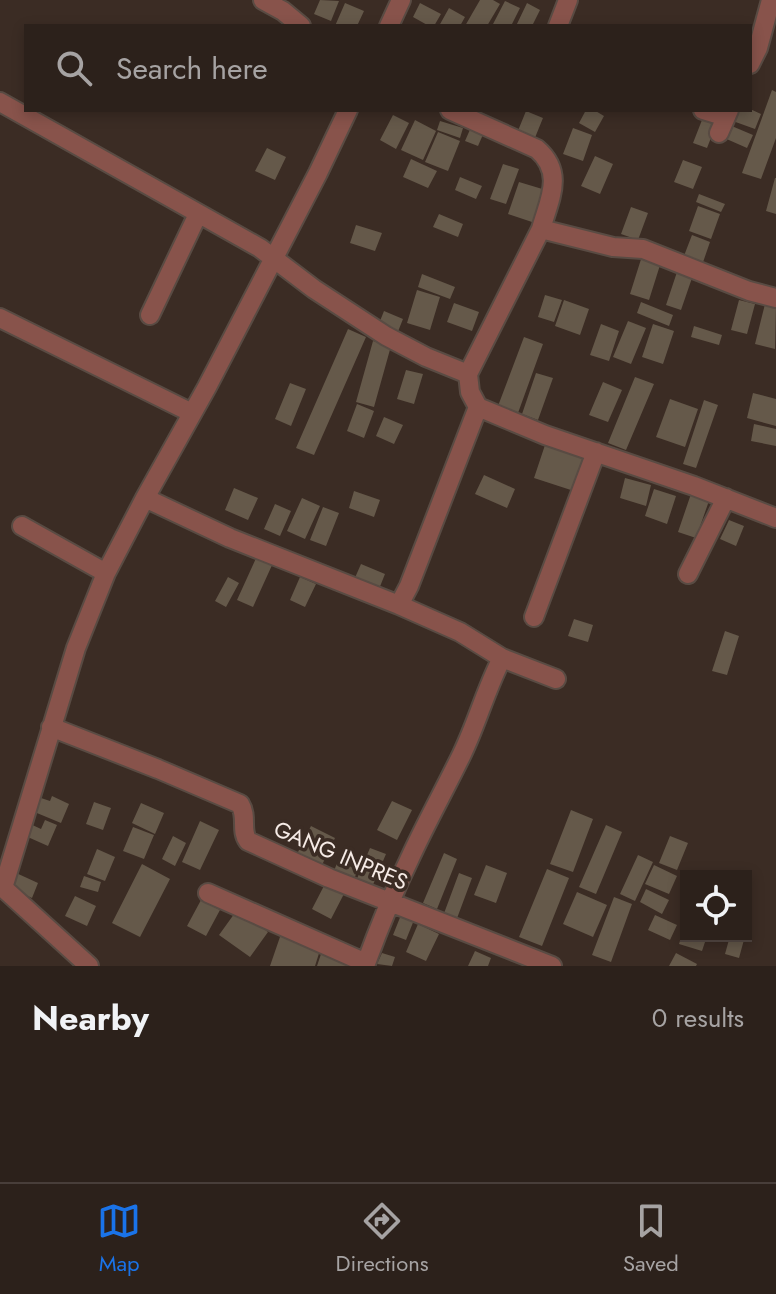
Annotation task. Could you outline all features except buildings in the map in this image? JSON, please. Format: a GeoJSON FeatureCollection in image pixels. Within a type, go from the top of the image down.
{"type":"FeatureCollection","features":[{"type":"Feature","properties":{"kind":"street"},"geometry":{"type":"LineString","coordinates":[[263,0],[299,24]]}},
{"type":"Feature","properties":{"kind":"street"},"geometry":{"type":"LineString","coordinates":[[390,24],[401,0]]}},
{"type":"Feature","properties":{"kind":"street"},"geometry":{"type":"LineString","coordinates":[[559,24],[568,0]]}},
{"type":"Feature","properties":{"kind":"street"},"geometry":{"type":"LineString","coordinates":[[752,60],[772,3]]}},
{"type":"Feature","properties":{"kind":"street"},"geometry":{"type":"LineString","coordinates":[[0,102],[242,237],[376,331],[468,374]]}},
{"type":"Feature","properties":{"kind":"street"},"geometry":{"type":"LineString","coordinates":[[89,966],[2,886],[76,648],[106,573],[318,173],[347,112]]}},
{"type":"Feature","properties":{"kind":"street"},"geometry":{"type":"LineString","coordinates":[[454,112],[537,149],[546,157],[554,176],[541,229],[468,374],[470,392],[478,407],[545,435],[776,518]]}},
{"type":"Feature","properties":{"kind":"street"},"geometry":{"type":"LineString","coordinates":[[150,315],[198,214]]}},
{"type":"Feature","properties":{"kind":"street"},"geometry":{"type":"LineString","coordinates":[[541,229],[613,247],[643,249],[749,291],[776,298]]}},
{"type":"Feature","properties":{"kind":"street"},"geometry":{"type":"LineString","coordinates":[[0,318],[192,413]]}},
{"type":"Feature","properties":{"kind":"street"},"geometry":{"type":"LineString","coordinates":[[399,605],[478,407]]}},
{"type":"Feature","properties":{"kind":"street"},"geometry":{"type":"LineString","coordinates":[[534,617],[596,452]]}},
{"type":"Feature","properties":{"kind":"street"},"geometry":{"type":"LineString","coordinates":[[145,498],[254,548],[399,605],[460,632],[502,658],[556,679]]}},
{"type":"Feature","properties":{"kind":"street"},"geometry":{"type":"LineString","coordinates":[[688,574],[726,498]]}},
{"type":"Feature","properties":{"kind":"street"},"geometry":{"type":"LineString","coordinates":[[22,526],[106,573]]}},
{"type":"Feature","properties":{"kind":"street"},"geometry":{"type":"LineString","coordinates":[[208,893],[366,964],[390,902],[467,743],[502,658]]}},
{"type":"Feature","properties":{"kind":"street","name":"GANG INPRES"},"geometry":{"type":"LineString","coordinates":[[51,727],[240,804],[244,810],[244,834],[248,841],[329,878],[552,966]]}}]}
